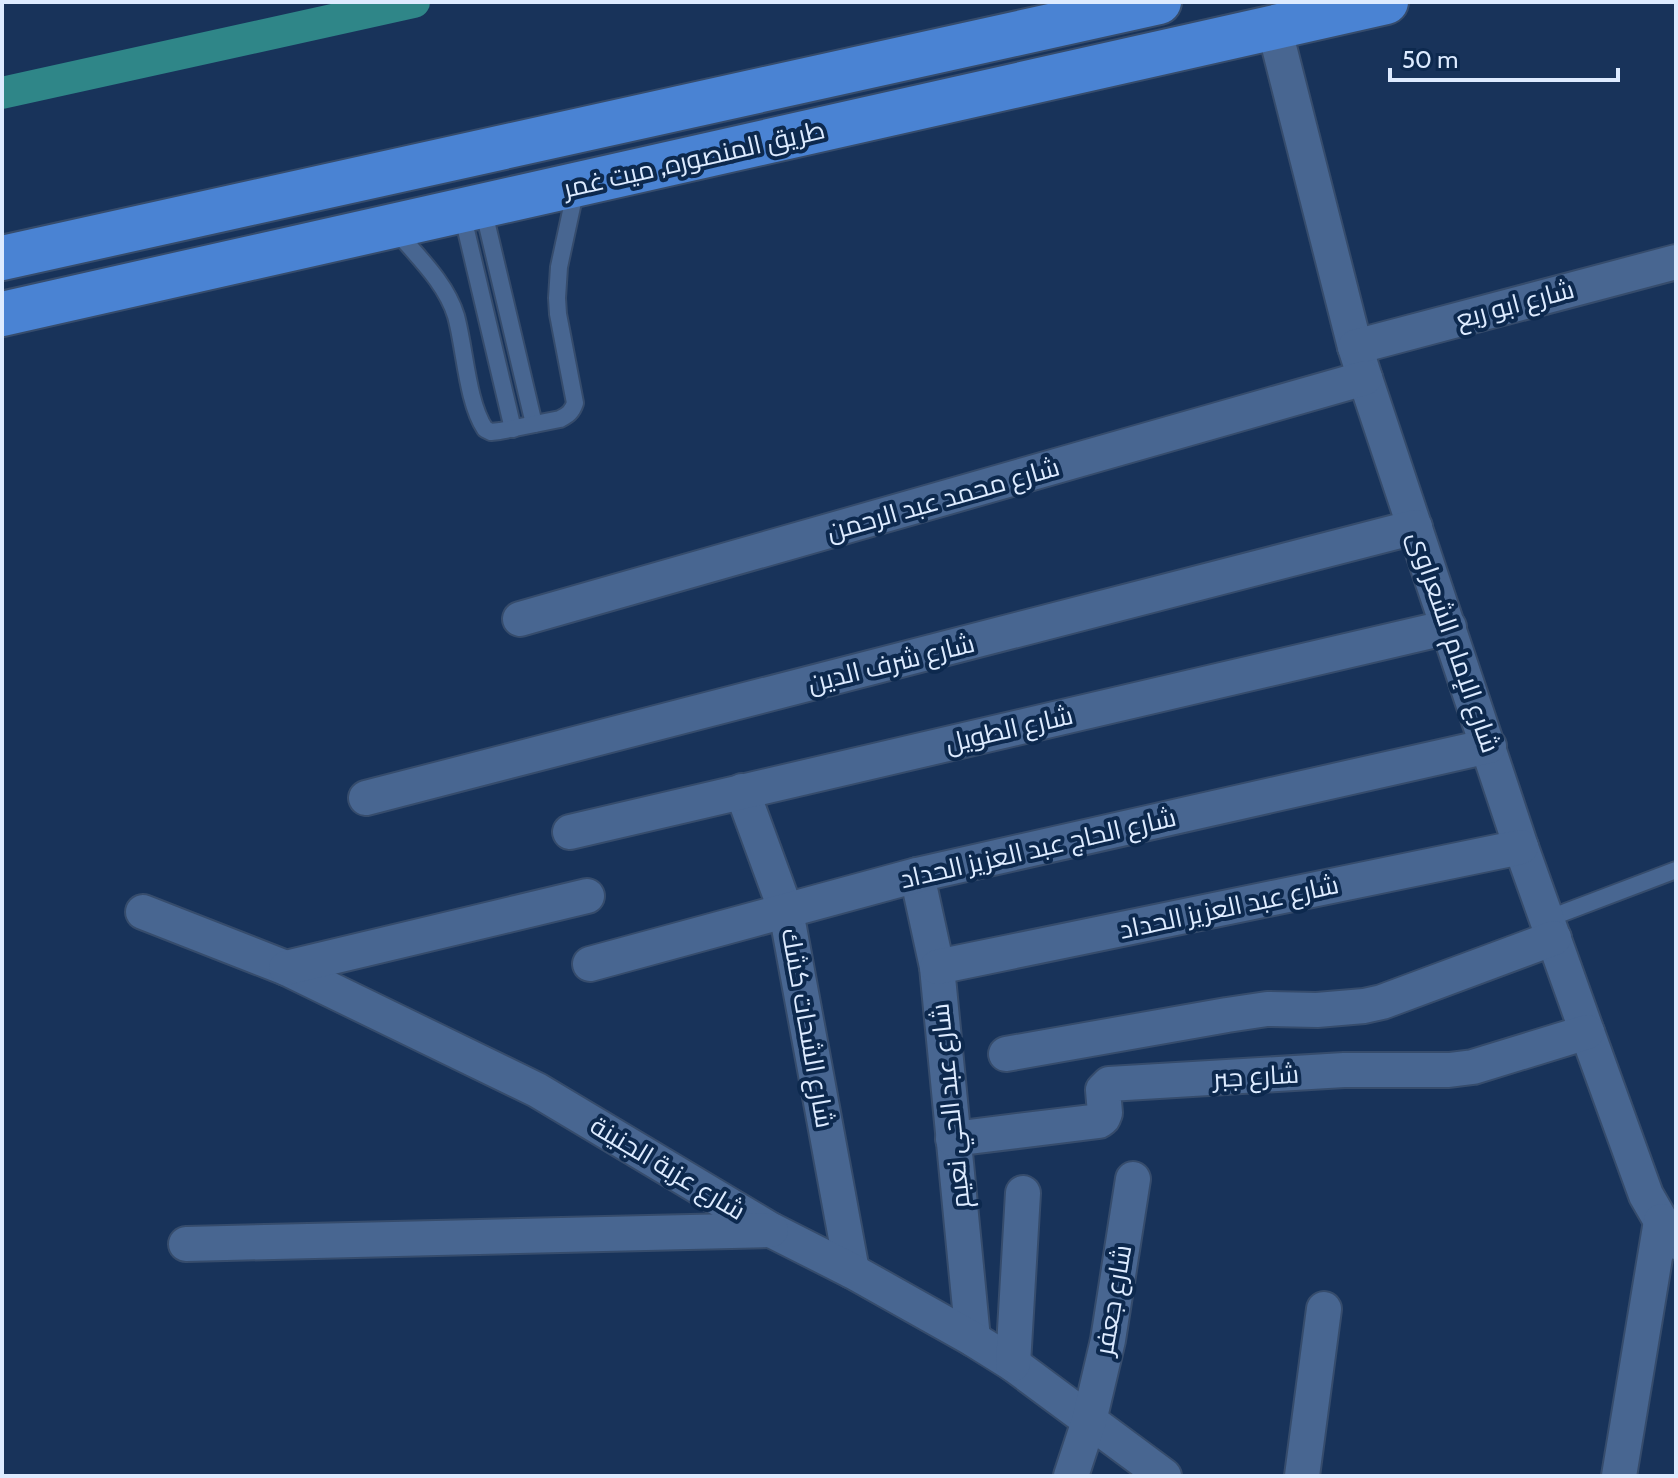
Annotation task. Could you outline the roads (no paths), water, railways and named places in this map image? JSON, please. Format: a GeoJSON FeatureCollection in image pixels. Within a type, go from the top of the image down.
{"type":"FeatureCollection","features":[{"type":"Feature","properties":{"kind":"highway","name":"طريق المنصوره, ميت غمر"},"geometry":{"type":"LineString","coordinates":[[2,258],[1159,2]]}},
{"type":"Feature","properties":{"kind":"highway","name":"طريق المنصوره, ميت غمر"},"geometry":{"type":"LineString","coordinates":[[2,314],[1386,2]]}},
{"type":"Feature","properties":{"kind":"street","name":"شارع الإمام الشعراوى"},"geometry":{"type":"LineString","coordinates":[[1274,27],[1360,363],[1521,847],[1646,1195],[1668,1232]]}},
{"type":"Feature","properties":{"kind":"street","name":"شارع ابو ربع"},"geometry":{"type":"LineString","coordinates":[[1360,363],[1676,262]]}},
{"type":"Feature","properties":{"kind":"street","name":"شارع محمد عبد الرحمن"},"geometry":{"type":"LineString","coordinates":[[520,619],[1360,363]]}},
{"type":"Feature","properties":{"kind":"street","name":"شارع شرف الدين"},"geometry":{"type":"LineString","coordinates":[[366,798],[1415,527]]}},
{"type":"Feature","properties":{"kind":"street","name":"شارع الطويل"},"geometry":{"type":"LineString","coordinates":[[570,832],[1449,627]]}},
{"type":"Feature","properties":{"kind":"street","name":"شارع الحاج عبد العزيز الحداد"},"geometry":{"type":"LineString","coordinates":[[590,964],[917,875],[1489,746]]}},
{"type":"Feature","properties":{"kind":"street","name":"شارع الشحات كشك"},"geometry":{"type":"LineString","coordinates":[[742,791],[786,911],[852,1271]]}},
{"type":"Feature","properties":{"kind":"street","name":"شارع عبد العزيز الحداد"},"geometry":{"type":"LineString","coordinates":[[937,967],[1521,847]]}},
{"type":"Feature","properties":{"kind":"street","name":"شارع عبد الحي نعيم"},"geometry":{"type":"LineString","coordinates":[[917,875],[937,967],[973,1339]]}},
{"type":"Feature","properties":{"kind":"street"},"geometry":{"type":"LineString","coordinates":[[286,968],[587,896]]}},
{"type":"Feature","properties":{"kind":"street","name":"شارع عزبة الجنينة"},"geometry":{"type":"LineString","coordinates":[[143,912],[286,968],[537,1090],[771,1230],[973,1339],[1013,1364],[1164,1476]]}},
{"type":"Feature","properties":{"kind":"street"},"geometry":{"type":"LineString","coordinates":[[1006,1054],[1267,1009],[1317,1010],[1382,1002],[1550,928]]}},
{"type":"Feature","properties":{"kind":"street","name":"شارع جبر"},"geometry":{"type":"LineString","coordinates":[[953,1139],[1102,1120],[1105,1113],[1103,1090],[1109,1084],[1344,1070],[1449,1070],[1473,1067],[1587,1032]]}},
{"type":"Feature","properties":{"kind":"street","name":"شارع جعفر"},"geometry":{"type":"LineString","coordinates":[[1071,1476],[1089,1421],[1108,1340],[1133,1179]]}},
{"type":"Feature","properties":{"kind":"street"},"geometry":{"type":"LineString","coordinates":[[1013,1364],[1023,1193]]}},
{"type":"Feature","properties":{"kind":"street"},"geometry":{"type":"LineString","coordinates":[[186,1244],[771,1230]]}},
{"type":"Feature","properties":{"kind":"street"},"geometry":{"type":"LineString","coordinates":[[1619,1476],[1668,1232]]}},
{"type":"Feature","properties":{"kind":"street"},"geometry":{"type":"LineString","coordinates":[[1302,1476],[1324,1309]]}},
{"type":"Feature","properties":{"kind":"lane"},"geometry":{"type":"LineString","coordinates":[[393,226],[447,294],[456,318],[480,422],[491,432],[513,429],[567,416],[575,403],[557,298],[559,267],[576,185]]}},
{"type":"Feature","properties":{"kind":"lane"},"geometry":{"type":"LineString","coordinates":[[472,209],[534,424]]}},
{"type":"Feature","properties":{"kind":"lane"},"geometry":{"type":"LineString","coordinates":[[472,209],[513,429]]}},
{"type":"Feature","properties":{"kind":"lane"},"geometry":{"type":"LineString","coordinates":[[1550,928],[1676,870]]}},
{"type":"Feature","properties":{"kind":"waterway"},"geometry":{"type":"LineString","coordinates":[[2,93],[414,2]]}}]}
